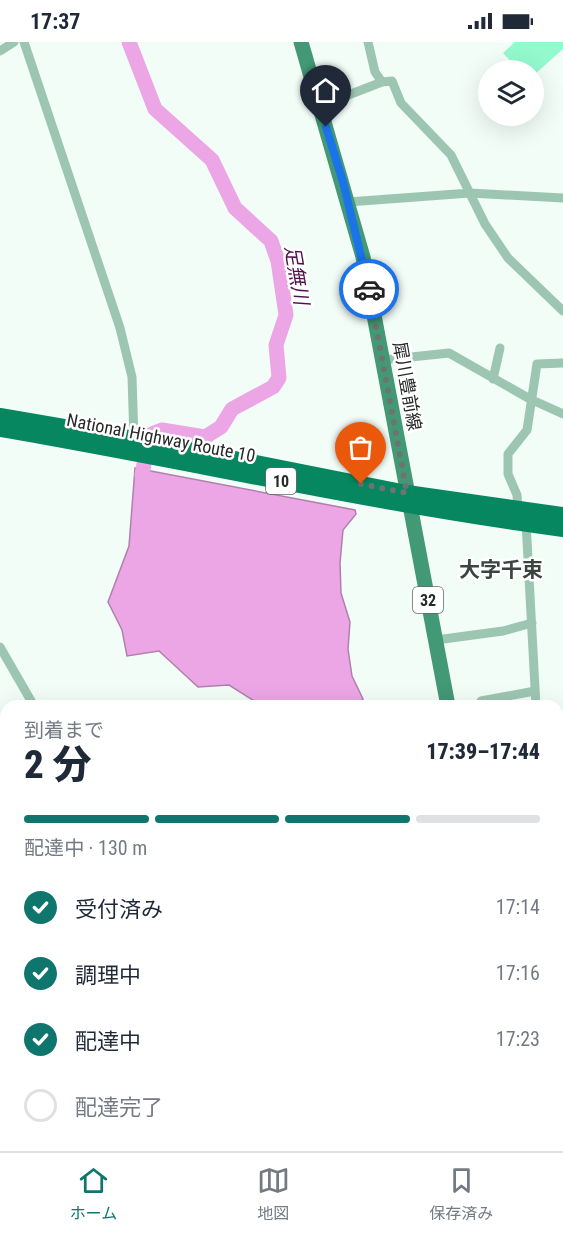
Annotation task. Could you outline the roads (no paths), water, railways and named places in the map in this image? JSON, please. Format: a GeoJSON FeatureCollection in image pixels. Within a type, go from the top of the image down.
{"type":"FeatureCollection","features":[{"type":"Feature","properties":{"kind":"highway","name":"National Highway Route 10"},"geometry":{"type":"LineString","coordinates":[[0,416],[134,439],[528,525],[563,529]]}},
{"type":"Feature","properties":{"kind":"highway","name":"National Highway Route 10"},"geometry":{"type":"LineString","coordinates":[[0,429],[409,500],[563,515]]}},
{"type":"Feature","properties":{"kind":"main road","name":"犀川豊前線"},"geometry":{"type":"LineString","coordinates":[[301,42],[363,257],[447,700]]}},
{"type":"Feature","properties":{"kind":"street"},"geometry":{"type":"LineString","coordinates":[[0,51],[14,42]]}},
{"type":"Feature","properties":{"kind":"street"},"geometry":{"type":"LineString","coordinates":[[24,42],[123,339],[132,377],[134,439]]}},
{"type":"Feature","properties":{"kind":"street"},"geometry":{"type":"LineString","coordinates":[[368,42],[375,72],[382,82]]}},
{"type":"Feature","properties":{"kind":"street"},"geometry":{"type":"LineString","coordinates":[[320,106],[382,82],[392,81],[401,103],[451,155],[485,224],[508,258],[563,311]]}},
{"type":"Feature","properties":{"kind":"street"},"geometry":{"type":"LineString","coordinates":[[348,202],[470,193],[563,198]]}},
{"type":"Feature","properties":{"kind":"street"},"geometry":{"type":"LineString","coordinates":[[492,378],[500,348]]}},
{"type":"Feature","properties":{"kind":"street"},"geometry":{"type":"LineString","coordinates":[[383,360],[449,354],[530,399],[563,414]]}},
{"type":"Feature","properties":{"kind":"street"},"geometry":{"type":"LineString","coordinates":[[536,700],[528,525],[517,509],[519,502],[508,474],[508,454],[526,430],[537,364],[563,363]]}},
{"type":"Feature","properties":{"kind":"street"},"geometry":{"type":"LineString","coordinates":[[436,639],[502,631],[532,623]]}},
{"type":"Feature","properties":{"kind":"street"},"geometry":{"type":"LineString","coordinates":[[0,646],[31,700]]}},
{"type":"Feature","properties":{"kind":"street"},"geometry":{"type":"LineString","coordinates":[[487,700],[535,691]]}},
{"type":"Feature","properties":{"kind":"waterway","name":"足無川"},"geometry":{"type":"LineString","coordinates":[[129,42],[155,109],[212,160],[235,208],[271,241],[278,261],[286,315],[276,345],[279,378],[273,387],[232,409],[221,427],[205,437],[162,430],[152,434]]}},
{"type":"Feature","properties":{"kind":"waterway","name":"足無川"},"geometry":{"type":"LineString","coordinates":[[144,464],[142,475],[151,485]]}},
{"type":"Feature","properties":{"kind":"district","name":"大字千束"},"geometry":{"type":"Point","coordinates":[501,570]}}]}
